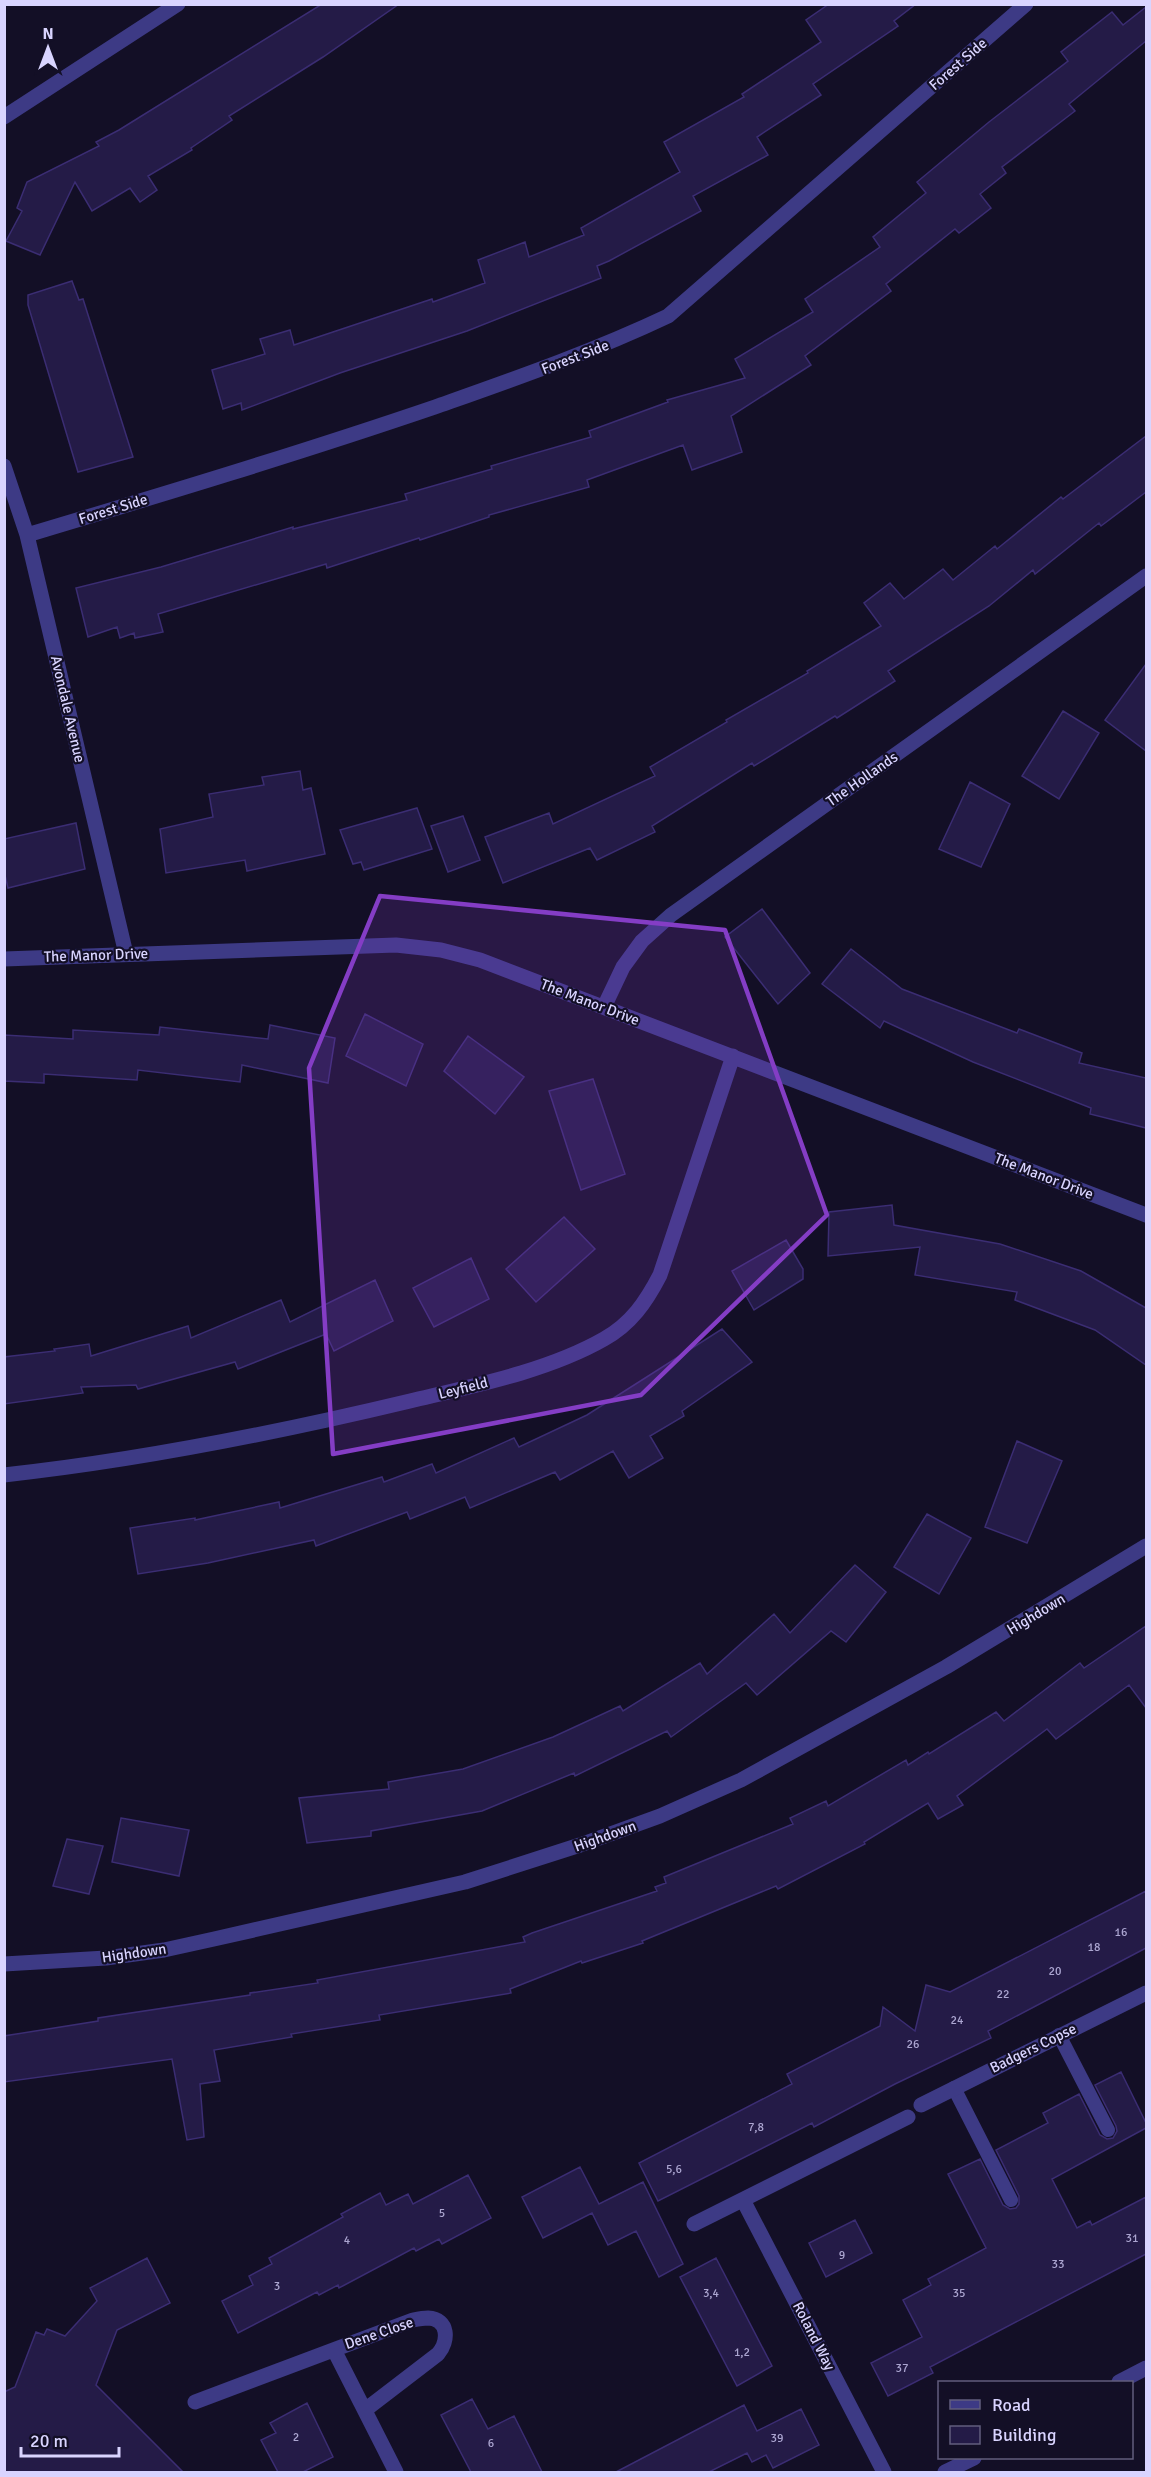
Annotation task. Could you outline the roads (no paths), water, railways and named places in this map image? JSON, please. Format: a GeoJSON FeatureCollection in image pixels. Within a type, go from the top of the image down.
{"type":"FeatureCollection","features":[{"type":"Feature","properties":{"kind":"street"},"geometry":{"type":"LineString","coordinates":[[4,117],[178,4]]}},
{"type":"Feature","properties":{"kind":"street","name":"Forest Side"},"geometry":{"type":"LineString","coordinates":[[27,535],[311,450],[537,371],[608,344],[668,316],[1026,4]]}},
{"type":"Feature","properties":{"kind":"street","name":"Avondale Avenue"},"geometry":{"type":"LineString","coordinates":[[4,466],[27,535],[126,954]]}},
{"type":"Feature","properties":{"kind":"street","name":"The Hollands"},"geometry":{"type":"LineString","coordinates":[[604,1007],[623,967],[635,950],[670,915],[1146,576]]}},
{"type":"Feature","properties":{"kind":"street","name":"The Manor Drive"},"geometry":{"type":"LineString","coordinates":[[4,959],[396,945],[441,950],[480,960],[1146,1215]]}},
{"type":"Feature","properties":{"kind":"street","name":"Leyfield"},"geometry":{"type":"LineString","coordinates":[[4,1475],[194,1448],[341,1417],[495,1380],[576,1353],[606,1338],[627,1323],[645,1303],[660,1275],[733,1056]]}},
{"type":"Feature","properties":{"kind":"street","name":"Highdown"},"geometry":{"type":"LineString","coordinates":[[4,1964],[106,1958],[164,1950],[465,1882],[580,1845],[660,1816],[741,1779],[946,1667],[1146,1546]]}},
{"type":"Feature","properties":{"kind":"street","name":"Badgers Copse"},"geometry":{"type":"LineString","coordinates":[[921,2105],[1146,1993]]}},
{"type":"Feature","properties":{"kind":"street"},"geometry":{"type":"LineString","coordinates":[[694,2224],[908,2117]]}},
{"type":"Feature","properties":{"kind":"street","name":"Roland Way"},"geometry":{"type":"LineString","coordinates":[[743,2200],[884,2472]]}},
{"type":"Feature","properties":{"kind":"street","name":"Dene Close"},"geometry":{"type":"LineString","coordinates":[[195,2402],[413,2320],[429,2318],[437,2321],[447,2337],[444,2347],[365,2410]]}},
{"type":"Feature","properties":{"kind":"street","name":"Dene Close"},"geometry":{"type":"LineString","coordinates":[[334,2350],[396,2472]]}},
{"type":"Feature","properties":{"kind":"street"},"geometry":{"type":"LineString","coordinates":[[1121,2381],[1146,2368]]}},
{"type":"Feature","properties":{"kind":"street"},"geometry":{"type":"LineString","coordinates":[[945,2472],[970,2459]]}},
{"type":"Feature","properties":{"kind":"lane"},"geometry":{"type":"LineString","coordinates":[[1059,2035],[1108,2130]]}},
{"type":"Feature","properties":{"kind":"lane"},"geometry":{"type":"LineString","coordinates":[[954,2088],[1011,2200]]}}]}
